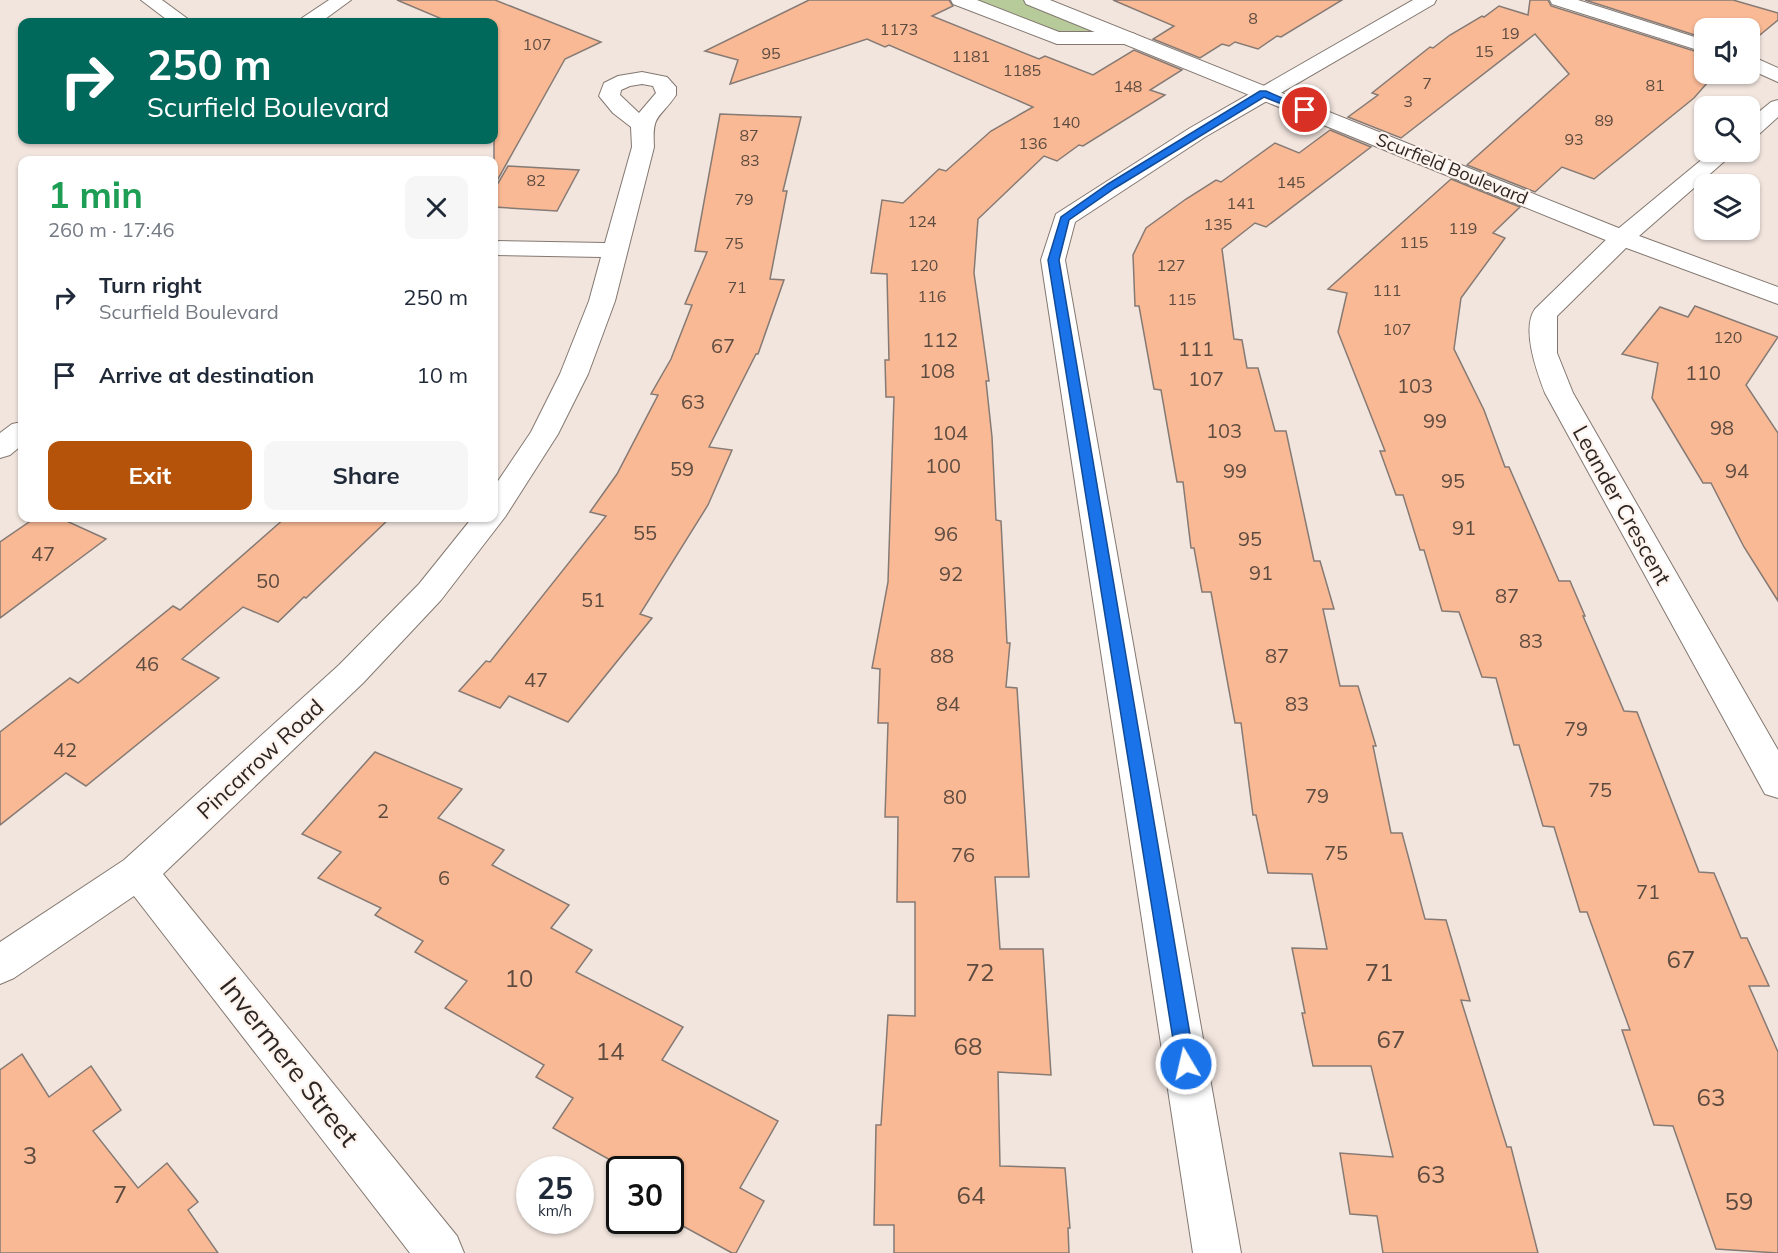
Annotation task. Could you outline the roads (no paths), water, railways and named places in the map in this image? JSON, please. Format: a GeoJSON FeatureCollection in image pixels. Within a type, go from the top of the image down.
{"type":"FeatureCollection","features":[{"type":"Feature","properties":{"kind":"street"},"geometry":{"type":"LineString","coordinates":[[150,0],[176,18]]}},
{"type":"Feature","properties":{"kind":"street"},"geometry":{"type":"LineString","coordinates":[[315,18],[342,0]]}},
{"type":"Feature","properties":{"kind":"street","name":"Scurfield Boulevard"},"geometry":{"type":"LineString","coordinates":[[960,0],[1057,38],[1128,38]]}},
{"type":"Feature","properties":{"kind":"street","name":"Scurfield Boulevard"},"geometry":{"type":"LineString","coordinates":[[1034,0],[1622,237],[1778,296]]}},
{"type":"Feature","properties":{"kind":"street"},"geometry":{"type":"LineString","coordinates":[[1217,1253],[1053,260],[1064,219],[1112,186],[1263,93],[1427,0]]}},
{"type":"Feature","properties":{"kind":"street"},"geometry":{"type":"LineString","coordinates":[[1559,0],[1694,43]]}},
{"type":"Feature","properties":{"kind":"street"},"geometry":{"type":"LineString","coordinates":[[1760,67],[1778,76]]}},
{"type":"Feature","properties":{"kind":"street"},"geometry":{"type":"LineString","coordinates":[[1760,122],[1778,106]]}},
{"type":"Feature","properties":{"kind":"street"},"geometry":{"type":"LineString","coordinates":[[498,504],[544,434],[573,375],[602,301],[643,147],[642,125]]}},
{"type":"Feature","properties":{"kind":"street","name":"Leander Crescent"},"geometry":{"type":"LineString","coordinates":[[1712,162],[1622,237],[1544,314],[1544,353],[1559,393],[1778,783]]}},
{"type":"Feature","properties":{"kind":"street"},"geometry":{"type":"LineString","coordinates":[[498,248],[614,250]]}},
{"type":"Feature","properties":{"kind":"street"},"geometry":{"type":"LineString","coordinates":[[0,448],[18,434]]}},
{"type":"Feature","properties":{"kind":"street","name":"Pincarrow Road"},"geometry":{"type":"LineString","coordinates":[[0,965],[138,872],[351,674],[430,591],[485,522]]}},
{"type":"Feature","properties":{"kind":"street","name":"Invermere Street"},"geometry":{"type":"LineString","coordinates":[[138,872],[440,1253]]}}]}
